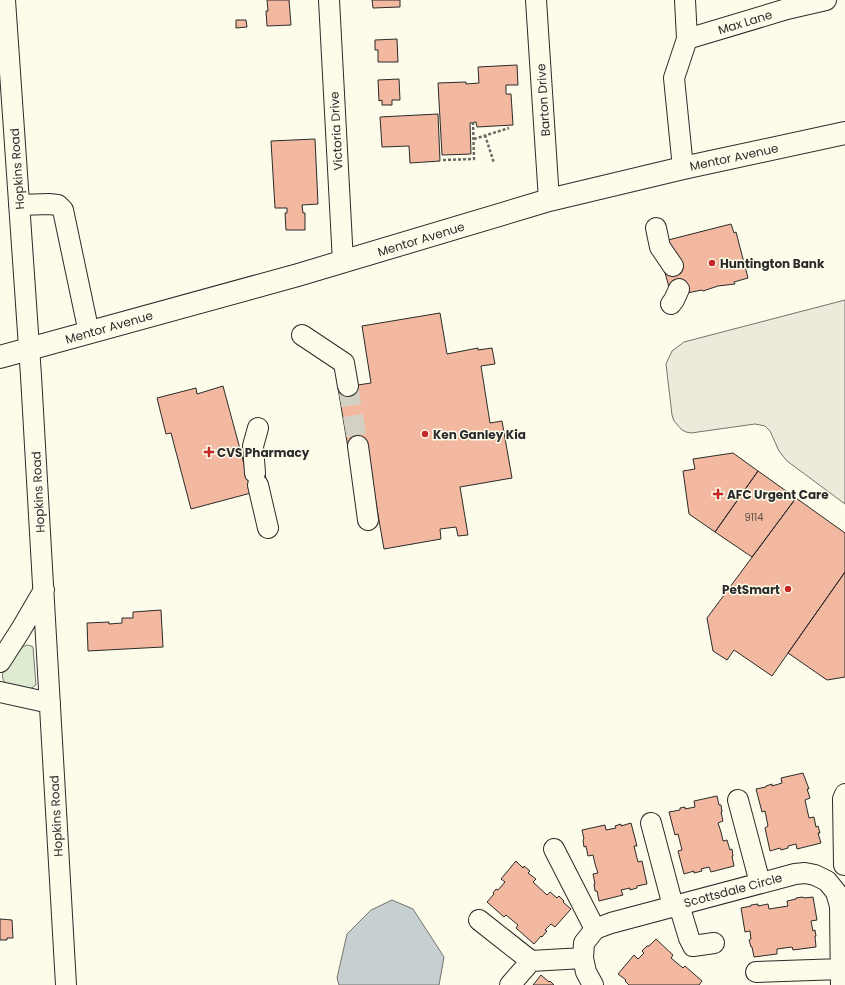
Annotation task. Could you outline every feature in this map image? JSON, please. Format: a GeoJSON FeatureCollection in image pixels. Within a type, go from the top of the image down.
{"type":"FeatureCollection","features":[{"type":"Feature","properties":{"kind":"main road","name":"Mentor Avenue"},"geometry":{"type":"LineString","coordinates":[[0,357],[343,262],[549,200],[683,168],[845,133]]}},
{"type":"Feature","properties":{"kind":"street","name":"Hopkins Road"},"geometry":{"type":"LineString","coordinates":[[5,0],[44,590],[66,985]]}},
{"type":"Feature","properties":{"kind":"street","name":"Victoria Drive"},"geometry":{"type":"LineString","coordinates":[[329,0],[343,262]]}},
{"type":"Feature","properties":{"kind":"street","name":"Barton Drive"},"geometry":{"type":"LineString","coordinates":[[536,0],[549,200]]}},
{"type":"Feature","properties":{"kind":"street"},"geometry":{"type":"LineString","coordinates":[[683,168],[674,78],[687,39],[685,0]]}},
{"type":"Feature","properties":{"kind":"street","name":"Max Lane"},"geometry":{"type":"LineString","coordinates":[[687,39],[786,4],[826,0]]}},
{"type":"Feature","properties":{"kind":"street"},"geometry":{"type":"LineString","coordinates":[[19,205],[58,205],[63,210],[89,333]]}},
{"type":"Feature","properties":{"kind":"street"},"geometry":{"type":"LineString","coordinates":[[656,228],[660,247],[673,266]]}},
{"type":"Feature","properties":{"kind":"street"},"geometry":{"type":"LineString","coordinates":[[302,336],[344,363],[348,386]]}},
{"type":"Feature","properties":{"kind":"street"},"geometry":{"type":"LineString","coordinates":[[258,428],[253,446],[256,479],[268,528]]}},
{"type":"Feature","properties":{"kind":"street"},"geometry":{"type":"LineString","coordinates":[[358,446],[368,520]]}},
{"type":"Feature","properties":{"kind":"street"},"geometry":{"type":"LineString","coordinates":[[0,662],[44,590]]}},
{"type":"Feature","properties":{"kind":"street"},"geometry":{"type":"LineString","coordinates":[[0,692],[50,703]]}},
{"type":"Feature","properties":{"kind":"street"},"geometry":{"type":"LineString","coordinates":[[756,972],[842,966],[840,906],[836,892],[827,881],[844,865],[843,799],[845,794]]}},
{"type":"Feature","properties":{"kind":"street"},"geometry":{"type":"LineString","coordinates":[[738,800],[760,883]]}},
{"type":"Feature","properties":{"kind":"street"},"geometry":{"type":"LineString","coordinates":[[651,823],[676,905],[693,946],[714,943]]}},
{"type":"Feature","properties":{"kind":"street"},"geometry":{"type":"LineString","coordinates":[[554,849],[595,929],[584,943],[583,958],[586,972],[594,985]]}},
{"type":"Feature","properties":{"kind":"street","name":"Scottsdale Circle"},"geometry":{"type":"LineString","coordinates":[[595,929],[611,923],[676,905],[795,874],[805,873],[827,881]]}},
{"type":"Feature","properties":{"kind":"street"},"geometry":{"type":"LineString","coordinates":[[479,920],[531,961],[583,958]]}},
{"type":"Feature","properties":{"kind":"street"},"geometry":{"type":"LineString","coordinates":[[510,985],[531,961]]}},
{"type":"Feature","properties":{"kind":"path"},"geometry":{"type":"LineString","coordinates":[[443,160],[474,159],[473,122]]}},
{"type":"Feature","properties":{"kind":"path"},"geometry":{"type":"LineString","coordinates":[[474,139],[509,128]]}},
{"type":"Feature","properties":{"kind":"path"},"geometry":{"type":"LineString","coordinates":[[486,135],[494,163]]}},
{"type":"Feature","properties":{"kind":"green space"},"geometry":{"type":"Polygon","coordinates":[[[28,645],[33,647],[36,685],[26,689],[9,685],[3,679],[3,672],[7,664],[17,652],[28,645]]]}},
{"type":"Feature","properties":{"kind":"shaded area"},"geometry":{"type":"Polygon","coordinates":[[[845,300],[845,504],[787,461],[779,451],[770,431],[765,426],[755,424],[691,433],[682,430],[674,421],[666,364],[672,351],[684,342],[845,300]]]}},
{"type":"Feature","properties":{"kind":"shaded area"},"geometry":{"type":"Polygon","coordinates":[[[392,900],[413,909],[444,957],[439,985],[339,985],[337,978],[347,934],[371,910],[392,900]]]}},
{"type":"Feature","properties":{"kind":"building"},"geometry":{"type":"Polygon","coordinates":[[[267,0],[289,0],[291,25],[267,26],[267,0]]]}},
{"type":"Feature","properties":{"kind":"building"},"geometry":{"type":"Polygon","coordinates":[[[372,0],[400,0],[400,7],[373,8],[372,0]]]}},
{"type":"Feature","properties":{"kind":"building"},"geometry":{"type":"Polygon","coordinates":[[[236,20],[246,20],[247,27],[236,28],[236,20]]]}},
{"type":"Feature","properties":{"kind":"building"},"geometry":{"type":"Polygon","coordinates":[[[397,39],[398,62],[378,62],[378,50],[375,50],[375,40],[397,39]]]}},
{"type":"Feature","properties":{"kind":"building"},"geometry":{"type":"Polygon","coordinates":[[[517,65],[518,85],[506,85],[506,94],[511,94],[513,125],[477,127],[476,122],[470,123],[471,154],[442,155],[438,83],[479,83],[478,67],[517,65]]]}},
{"type":"Feature","properties":{"kind":"building"},"geometry":{"type":"Polygon","coordinates":[[[399,79],[400,100],[392,100],[392,105],[382,105],[382,100],[379,101],[378,80],[399,79]]]}},
{"type":"Feature","properties":{"kind":"building"},"geometry":{"type":"Polygon","coordinates":[[[438,114],[440,161],[410,163],[409,146],[382,147],[380,117],[438,114]]]}},
{"type":"Feature","properties":{"kind":"building"},"geometry":{"type":"Polygon","coordinates":[[[315,139],[318,204],[302,205],[303,213],[305,213],[305,230],[286,230],[285,213],[287,213],[287,208],[275,208],[271,141],[315,139]]]}},
{"type":"Feature","properties":{"kind":"building"},"geometry":{"type":"Polygon","coordinates":[[[731,224],[734,233],[736,232],[748,278],[734,282],[735,284],[718,286],[703,291],[687,293],[670,291],[664,269],[668,240],[731,224]]]}},
{"type":"Feature","properties":{"kind":"building","name":"Ken Ganley Kia"},"geometry":{"type":"Polygon","coordinates":[[[440,313],[447,354],[478,348],[478,350],[492,348],[495,364],[481,366],[490,423],[502,421],[512,478],[460,487],[468,535],[458,536],[456,527],[440,529],[441,539],[384,549],[366,445],[348,448],[338,388],[371,383],[362,326],[440,313]]]}},
{"type":"Feature","properties":{"kind":"building","name":"CVS Pharmacy"},"geometry":{"type":"Polygon","coordinates":[[[223,386],[247,475],[264,470],[267,483],[251,493],[191,509],[171,433],[166,434],[157,398],[196,388],[197,394],[223,386]]]}},
{"type":"Feature","properties":{"kind":"building"},"geometry":{"type":"Polygon","coordinates":[[[733,453],[758,471],[715,532],[689,514],[683,471],[695,469],[693,459],[733,453]]]}},
{"type":"Feature","properties":{"kind":"building"},"geometry":{"type":"Polygon","coordinates":[[[758,471],[796,498],[752,557],[715,532],[758,471]]]}},
{"type":"Feature","properties":{"kind":"building"},"geometry":{"type":"Polygon","coordinates":[[[796,498],[845,533],[845,572],[772,676],[734,650],[727,660],[713,651],[707,618],[796,498]]]}},
{"type":"Feature","properties":{"kind":"building"},"geometry":{"type":"Polygon","coordinates":[[[845,572],[845,677],[827,680],[788,653],[845,572]]]}},
{"type":"Feature","properties":{"kind":"building"},"geometry":{"type":"Polygon","coordinates":[[[161,610],[163,647],[88,651],[87,623],[122,623],[122,618],[133,618],[133,612],[161,610]]]}},
{"type":"Feature","properties":{"kind":"building"},"geometry":{"type":"Polygon","coordinates":[[[803,773],[809,789],[807,789],[810,798],[805,800],[809,818],[814,817],[816,827],[818,826],[820,833],[818,833],[821,843],[797,849],[796,844],[781,850],[780,848],[770,851],[765,828],[768,826],[765,811],[762,812],[756,789],[772,784],[772,786],[782,783],[781,778],[803,773]]]}},
{"type":"Feature","properties":{"kind":"building"},"geometry":{"type":"Polygon","coordinates":[[[717,796],[719,805],[721,805],[723,821],[718,823],[723,841],[727,840],[730,850],[732,849],[734,866],[711,872],[709,867],[701,869],[702,871],[694,873],[694,871],[684,874],[678,851],[682,850],[678,834],[675,835],[669,812],[680,810],[680,808],[685,807],[685,809],[695,807],[694,801],[717,796]]]}},
{"type":"Feature","properties":{"kind":"building"},"geometry":{"type":"Polygon","coordinates":[[[631,823],[637,846],[634,846],[638,862],[642,861],[647,884],[637,886],[637,888],[630,890],[630,888],[621,890],[623,895],[599,901],[597,891],[595,891],[593,874],[598,873],[593,855],[588,856],[586,846],[584,847],[582,830],[605,825],[606,830],[616,828],[615,826],[621,824],[621,826],[631,823]]]}},
{"type":"Feature","properties":{"kind":"building"},"geometry":{"type":"Polygon","coordinates":[[[516,861],[523,868],[524,866],[530,871],[528,873],[536,879],[533,882],[547,895],[550,892],[557,898],[559,896],[571,909],[555,927],[551,924],[545,930],[547,931],[542,937],[541,936],[534,944],[516,928],[518,925],[506,915],[504,917],[487,902],[494,894],[493,893],[496,889],[498,890],[505,882],[501,879],[516,861]]]}},
{"type":"Feature","properties":{"kind":"building"},"geometry":{"type":"Polygon","coordinates":[[[803,897],[813,897],[817,920],[811,921],[813,931],[815,930],[816,947],[793,950],[792,947],[777,949],[777,954],[754,957],[749,940],[751,939],[750,931],[745,932],[741,908],[758,904],[758,906],[768,904],[769,909],[788,906],[787,901],[803,897]]]}},
{"type":"Feature","properties":{"kind":"building"},"geometry":{"type":"Polygon","coordinates":[[[0,919],[12,920],[13,938],[0,940],[0,919]]]}},
{"type":"Feature","properties":{"kind":"building"},"geometry":{"type":"Polygon","coordinates":[[[656,939],[673,955],[671,958],[683,968],[685,966],[702,981],[699,985],[629,985],[625,981],[626,980],[618,974],[634,955],[638,959],[644,953],[642,951],[656,939]]]}},
{"type":"Feature","properties":{"kind":"building"},"geometry":{"type":"Polygon","coordinates":[[[541,975],[549,982],[550,981],[554,985],[533,985],[541,975]]]}},
{"type":"Feature","properties":{"kind":"tunnel"},"geometry":{"type":"LineString","coordinates":[[348,386],[358,446]]}},
{"type":"Feature","properties":{"kind":"place","name":"Huntington Bank"},"geometry":{"type":"Point","coordinates":[712,263]}},
{"type":"Feature","properties":{"kind":"place","name":"Ken Ganley Kia"},"geometry":{"type":"Point","coordinates":[425,434]}},
{"type":"Feature","properties":{"kind":"place","name":"CVS Pharmacy"},"geometry":{"type":"Point","coordinates":[209,452]}},
{"type":"Feature","properties":{"kind":"place","name":"AFC Urgent Care"},"geometry":{"type":"Point","coordinates":[718,494]}},
{"type":"Feature","properties":{"kind":"place","name":"PetSmart"},"geometry":{"type":"Point","coordinates":[788,589]}}]}
